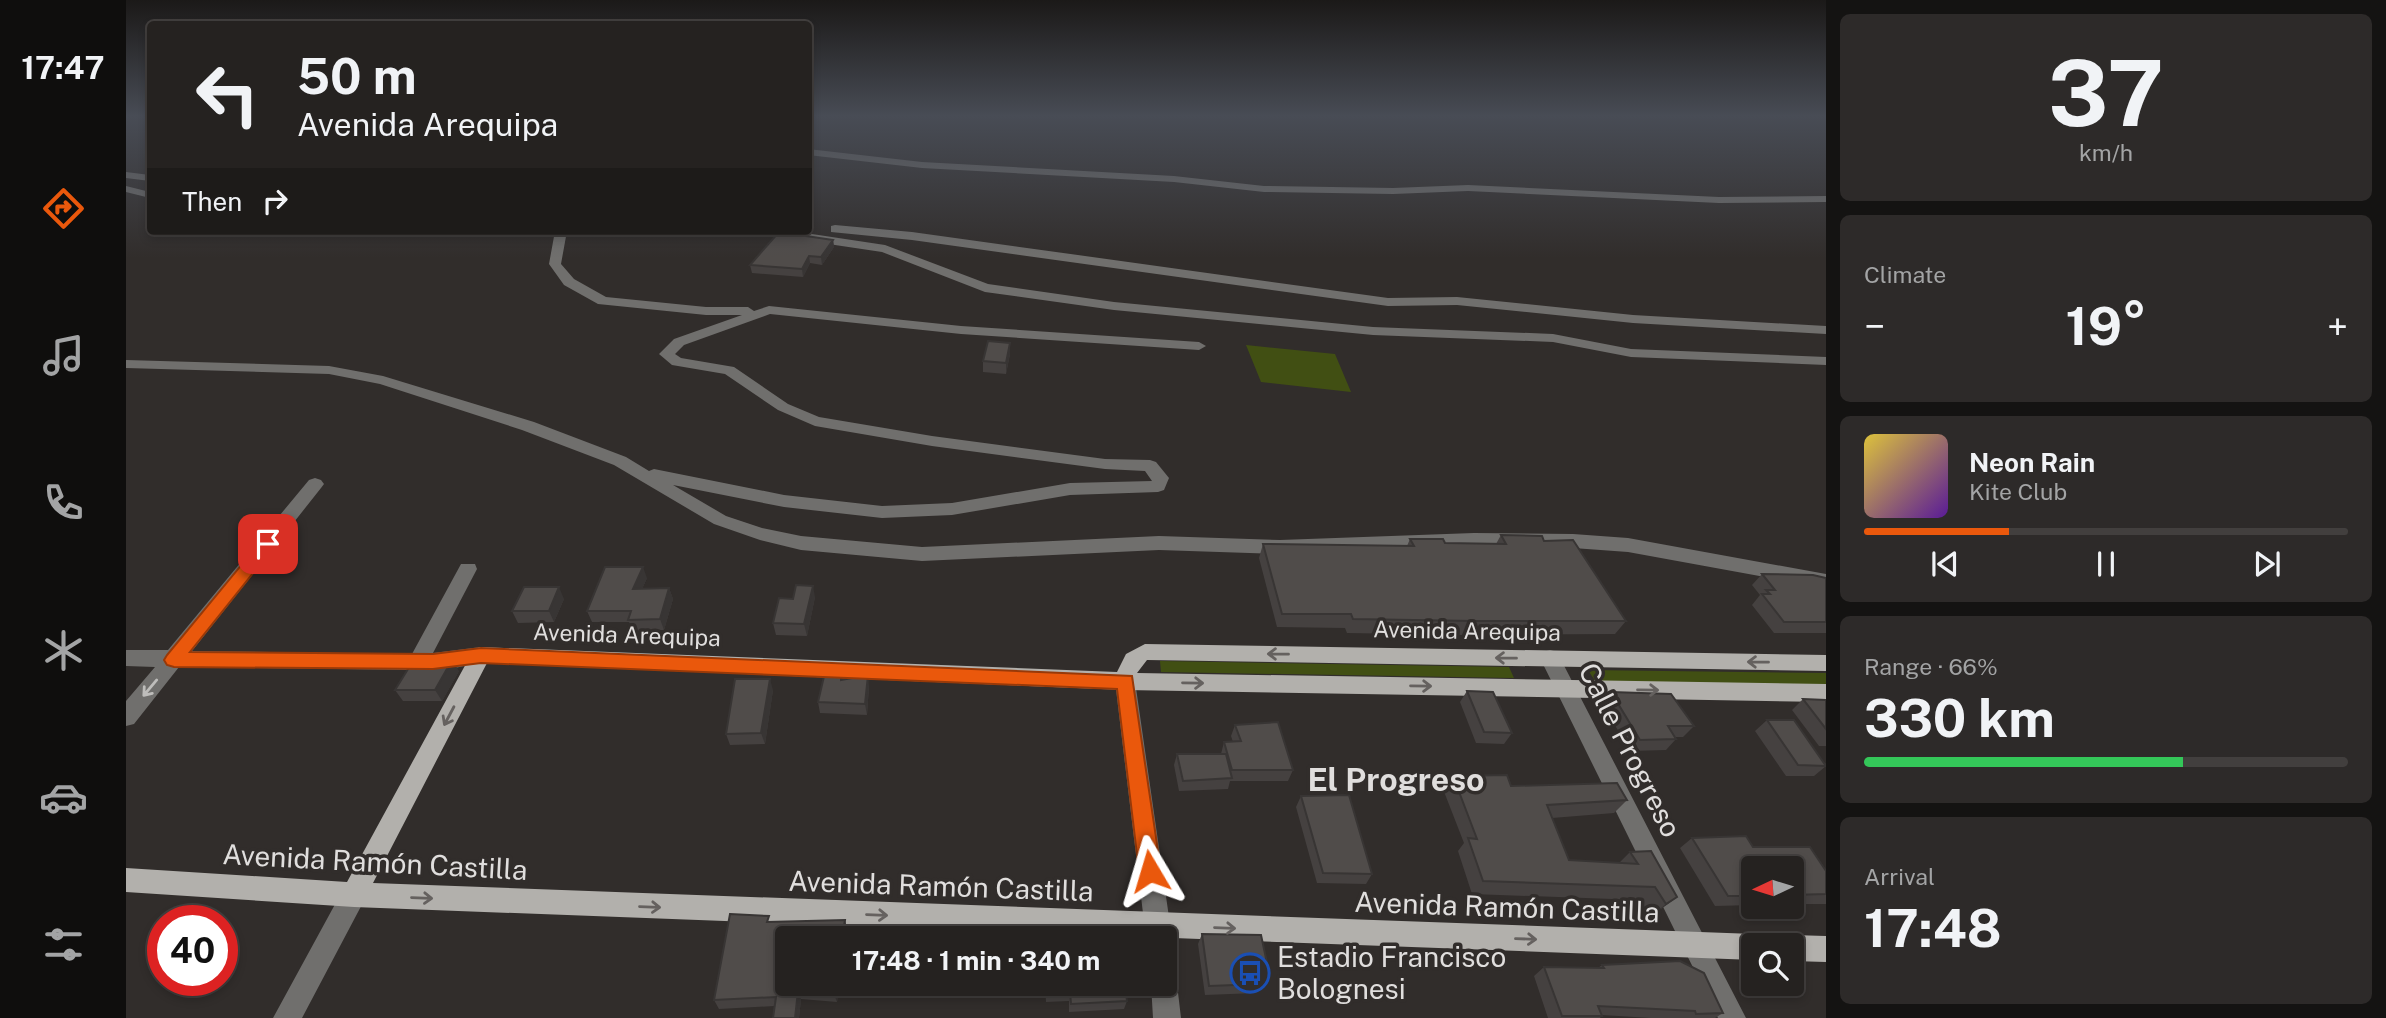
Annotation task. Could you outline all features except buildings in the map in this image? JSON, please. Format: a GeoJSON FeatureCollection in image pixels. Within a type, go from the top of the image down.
{"type":"FeatureCollection","features":[{"type":"Feature","properties":{"kind":"main road","name":"Avenida Arequipa"},"geometry":{"type":"LineString","coordinates":[[1125,681],[1128,667],[1135,657],[1145,652],[1826,663]]}},
{"type":"Feature","properties":{"kind":"main road","name":"Avenida Arequipa"},"geometry":{"type":"LineString","coordinates":[[481,655],[1125,681],[1826,693]]}},
{"type":"Feature","properties":{"kind":"main road"},"geometry":{"type":"LineString","coordinates":[[354,895],[481,655]]}},
{"type":"Feature","properties":{"kind":"main road","name":"Avenida Ramón Castilla"},"geometry":{"type":"LineString","coordinates":[[126,880],[354,895],[1028,926]]}},
{"type":"Feature","properties":{"kind":"main road","name":"Avenida Ramón Castilla"},"geometry":{"type":"LineString","coordinates":[[1177,932],[1741,947]]}},
{"type":"Feature","properties":{"kind":"main road"},"geometry":{"type":"LineString","coordinates":[[1804,948],[1826,949]]}},
{"type":"Feature","properties":{"kind":"street"},"geometry":{"type":"LineString","coordinates":[[900,163],[1174,178],[1264,189],[1549,190],[1719,200],[1826,199]]}},
{"type":"Feature","properties":{"kind":"street"},"geometry":{"type":"LineString","coordinates":[[126,175],[147,178]]}},
{"type":"Feature","properties":{"kind":"street"},"geometry":{"type":"LineString","coordinates":[[126,189],[147,194]]}},
{"type":"Feature","properties":{"kind":"street"},"geometry":{"type":"LineString","coordinates":[[812,227],[912,236],[1388,302],[1457,301],[1660,321],[1728,322],[1826,330]]}},
{"type":"Feature","properties":{"kind":"street"},"geometry":{"type":"LineString","coordinates":[[560,235],[555,264],[560,272],[569,282],[603,300],[706,311],[769,310],[961,330],[1199,346]]}},
{"type":"Feature","properties":{"kind":"street"},"geometry":{"type":"LineString","coordinates":[[796,235],[885,248],[977,286],[1074,301],[1373,331],[1553,338],[1631,353],[1826,360]]}},
{"type":"Feature","properties":{"kind":"street"},"geometry":{"type":"LineString","coordinates":[[638,472],[802,505],[867,511],[959,509],[1059,490],[1158,486],[1161,478],[1150,466],[1105,464],[932,441],[815,421],[783,407],[729,370],[677,362],[666,354],[666,351],[679,342],[769,310]]}},
{"type":"Feature","properties":{"kind":"street"},"geometry":{"type":"LineString","coordinates":[[126,364],[328,370],[383,380],[528,426],[620,461],[720,520],[760,534],[801,543],[922,554],[1159,542],[1280,547],[1474,539],[1573,541],[1628,545],[1826,581]]}},
{"type":"Feature","properties":{"kind":"street"},"geometry":{"type":"LineString","coordinates":[[126,717],[315,484]]}},
{"type":"Feature","properties":{"kind":"street"},"geometry":{"type":"LineString","coordinates":[[418,662],[468,569]]}},
{"type":"Feature","properties":{"kind":"street","name":"Avenida Arequipa"},"geometry":{"type":"LineString","coordinates":[[126,658],[418,662],[450,661],[481,655]]}},
{"type":"Feature","properties":{"kind":"street","name":"Calle Progreso"},"geometry":{"type":"LineString","coordinates":[[1550,658],[1732,1018]]}},
{"type":"Feature","properties":{"kind":"street"},"geometry":{"type":"LineString","coordinates":[[1125,681],[1157,926]]}},
{"type":"Feature","properties":{"kind":"street"},"geometry":{"type":"LineString","coordinates":[[288,1018],[354,895]]}},
{"type":"Feature","properties":{"kind":"street"},"geometry":{"type":"LineString","coordinates":[[1165,996],[1167,1018]]}},
{"type":"Feature","properties":{"kind":"green space"},"geometry":{"type":"Polygon","coordinates":[[[1246,345],[1335,354],[1351,392],[1261,382],[1246,345]]]}},
{"type":"Feature","properties":{"kind":"green space"},"geometry":{"type":"Polygon","coordinates":[[[1160,661],[1509,667],[1514,678],[1161,672],[1160,661]]]}},
{"type":"Feature","properties":{"kind":"green space"},"geometry":{"type":"Polygon","coordinates":[[[1588,670],[1826,673],[1826,685],[1595,681],[1588,670]]]}},
{"type":"Feature","properties":{"kind":"place","name":"Estadio Francisco Bolognesi"},"geometry":{"type":"Point","coordinates":[1250,973]}},
{"type":"Feature","properties":{"kind":"district","name":"El Progreso"},"geometry":{"type":"Point","coordinates":[1396,780]}},
{"type":"Feature","properties":{"kind":"route"},"geometry":{"type":"LineString","coordinates":[[268,544],[174,660],[433,662],[481,655],[1125,681],[1150,871]]}}]}
